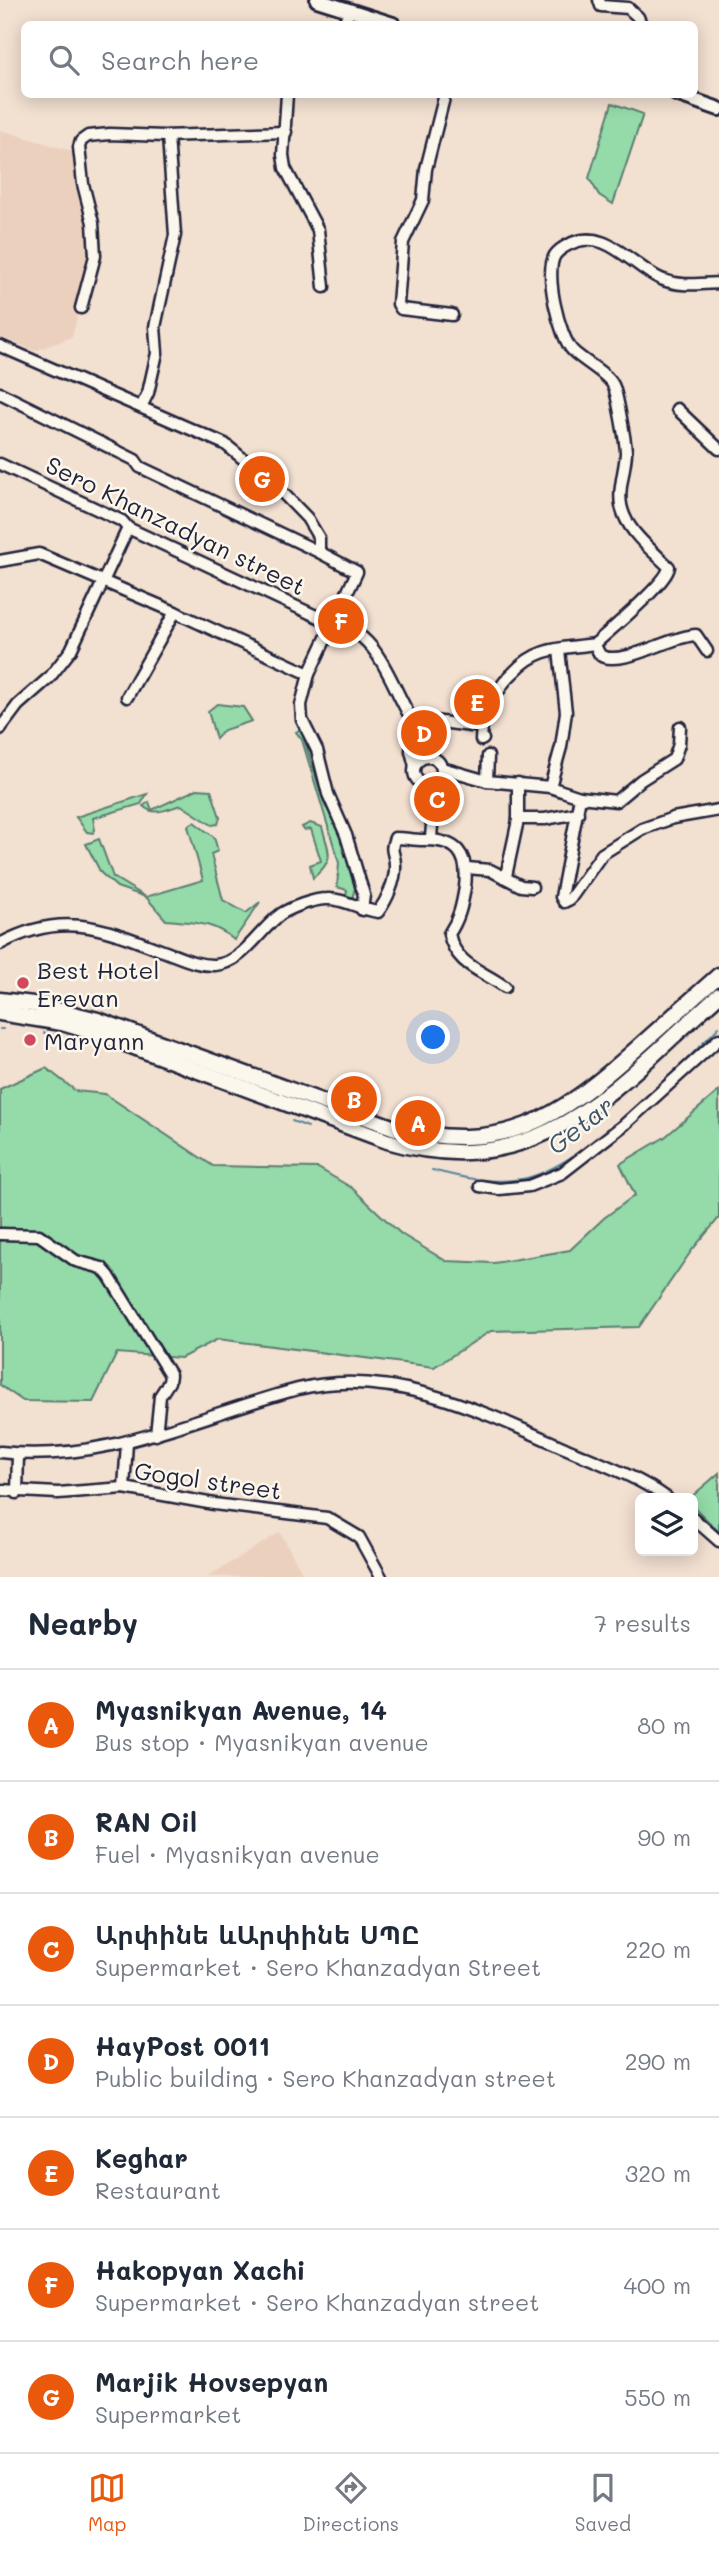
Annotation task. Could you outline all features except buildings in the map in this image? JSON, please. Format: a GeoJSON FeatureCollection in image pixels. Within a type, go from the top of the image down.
{"type":"FeatureCollection","features":[{"type":"Feature","properties":{"kind":"highway"},"geometry":{"type":"LineString","coordinates":[[0,1000],[54,1009],[110,1024],[395,1128],[427,1136],[466,1138],[508,1131],[554,1114],[570,1104],[600,1082],[719,975]]}},
{"type":"Feature","properties":{"kind":"highway"},"geometry":{"type":"LineString","coordinates":[[0,1013],[62,1023],[99,1034],[387,1141],[416,1149],[466,1153],[492,1151],[516,1145],[546,1134],[573,1119],[614,1088],[719,995]]}},
{"type":"Feature","properties":{"kind":"main road"},"geometry":{"type":"LineString","coordinates":[[317,0],[383,21]]}},
{"type":"Feature","properties":{"kind":"main road"},"geometry":{"type":"LineString","coordinates":[[687,98],[719,109]]}},
{"type":"Feature","properties":{"kind":"street"},"geometry":{"type":"LineString","coordinates":[[599,0],[601,6],[628,8],[640,21]]}},
{"type":"Feature","properties":{"kind":"street"},"geometry":{"type":"LineString","coordinates":[[345,21],[350,11]]}},
{"type":"Feature","properties":{"kind":"street"},"geometry":{"type":"LineString","coordinates":[[287,98],[283,155],[285,168],[318,230],[324,287]]}},
{"type":"Feature","properties":{"kind":"street"},"geometry":{"type":"LineString","coordinates":[[443,98],[426,169],[423,200],[403,242],[398,304],[401,309],[452,316]]}},
{"type":"Feature","properties":{"kind":"street"},"geometry":{"type":"LineString","coordinates":[[81,309],[95,256],[93,223],[83,184],[79,147],[81,141],[88,135],[168,136],[286,132]]}},
{"type":"Feature","properties":{"kind":"street"},"geometry":{"type":"LineString","coordinates":[[141,407],[148,393],[157,353],[155,327],[175,235],[168,136]]}},
{"type":"Feature","properties":{"kind":"street"},"geometry":{"type":"LineString","coordinates":[[500,690],[502,684],[526,659],[547,650],[595,644],[655,589],[668,573],[669,567],[630,527],[622,513],[620,486],[626,451],[613,384],[570,349],[552,289],[552,265],[556,254],[580,239],[600,241],[669,282],[691,285],[719,283]]}},
{"type":"Feature","properties":{"kind":"street"},"geometry":{"type":"LineString","coordinates":[[0,345],[225,444],[274,484],[307,519],[319,538],[319,551]]}},
{"type":"Feature","properties":{"kind":"street"},"geometry":{"type":"LineString","coordinates":[[0,393],[135,460],[140,467],[319,551],[357,572],[309,674],[301,705],[302,720],[317,750],[328,793],[342,823],[362,883],[362,910]]}},
{"type":"Feature","properties":{"kind":"street"},"geometry":{"type":"LineString","coordinates":[[677,409],[719,449]]}},
{"type":"Feature","properties":{"kind":"street","name":"Sero Khanzadyan street"},"geometry":{"type":"LineString","coordinates":[[0,464],[122,521],[128,528],[331,623],[354,631],[376,650],[411,718],[417,761]]}},
{"type":"Feature","properties":{"kind":"street"},"geometry":{"type":"LineString","coordinates":[[0,729],[18,705],[50,677],[71,650],[128,528]]}},
{"type":"Feature","properties":{"kind":"street"},"geometry":{"type":"LineString","coordinates":[[0,561],[39,554],[175,612],[309,674]]}},
{"type":"Feature","properties":{"kind":"street"},"geometry":{"type":"LineString","coordinates":[[127,697],[175,612]]}},
{"type":"Feature","properties":{"kind":"street"},"geometry":{"type":"LineString","coordinates":[[595,644],[604,657],[624,656],[696,635],[707,651]]}},
{"type":"Feature","properties":{"kind":"street"},"geometry":{"type":"LineString","coordinates":[[550,787],[561,747],[566,712],[559,650]]}},
{"type":"Feature","properties":{"kind":"street"},"geometry":{"type":"LineString","coordinates":[[411,718],[482,725],[481,740],[484,739]]}},
{"type":"Feature","properties":{"kind":"street"},"geometry":{"type":"LineString","coordinates":[[427,787],[417,779],[417,761],[435,759],[442,768],[488,781],[550,787],[580,797],[610,802],[674,759],[679,744],[680,727]]}},
{"type":"Feature","properties":{"kind":"street"},"geometry":{"type":"LineString","coordinates":[[488,756],[488,781]]}},
{"type":"Feature","properties":{"kind":"street"},"geometry":{"type":"LineString","coordinates":[[427,787],[440,777],[442,768]]}},
{"type":"Feature","properties":{"kind":"street"},"geometry":{"type":"LineString","coordinates":[[506,876],[518,819],[518,783]]}},
{"type":"Feature","properties":{"kind":"street"},"geometry":{"type":"LineString","coordinates":[[427,787],[431,838]]}},
{"type":"Feature","properties":{"kind":"street"},"geometry":{"type":"LineString","coordinates":[[580,797],[561,897],[565,902],[570,900],[602,854],[642,829],[673,818],[719,810]]}},
{"type":"Feature","properties":{"kind":"street"},"geometry":{"type":"LineString","coordinates":[[518,819],[545,819],[578,813]]}},
{"type":"Feature","properties":{"kind":"street"},"geometry":{"type":"LineString","coordinates":[[0,944],[24,932],[45,926],[88,926],[107,930],[195,963],[215,965],[233,961],[282,913],[301,906],[332,899],[362,910],[378,912],[394,877],[396,866],[391,850],[395,838],[431,838],[457,848],[462,853],[467,868],[462,911],[449,937],[455,953],[483,976],[491,977],[505,987]]}},
{"type":"Feature","properties":{"kind":"street"},"geometry":{"type":"LineString","coordinates":[[467,868],[491,870],[522,886],[532,887]]}},
{"type":"Feature","properties":{"kind":"street"},"geometry":{"type":"LineString","coordinates":[[480,1186],[499,1189],[529,1186],[562,1173],[625,1124],[719,1039]]}},
{"type":"Feature","properties":{"kind":"street"},"geometry":{"type":"LineString","coordinates":[[0,1234],[39,1235],[76,1261],[102,1268],[109,1276],[170,1375],[169,1382],[160,1396],[156,1435]]}},
{"type":"Feature","properties":{"kind":"street"},"geometry":{"type":"LineString","coordinates":[[0,1452],[74,1452],[128,1443],[300,1388],[368,1384],[449,1399],[595,1461],[657,1493]]}},
{"type":"Feature","properties":{"kind":"street"},"geometry":{"type":"LineString","coordinates":[[124,1488],[128,1443]]}},
{"type":"Feature","properties":{"kind":"street"},"geometry":{"type":"LineString","coordinates":[[17,1493],[18,1454]]}},
{"type":"Feature","properties":{"kind":"street","name":"Gogol street"},"geometry":{"type":"LineString","coordinates":[[0,1490],[17,1493],[124,1488],[214,1504],[327,1518],[359,1536],[381,1577]]}},
{"type":"Feature","properties":{"kind":"street"},"geometry":{"type":"LineString","coordinates":[[698,1522],[719,1541]]}},
{"type":"Feature","properties":{"kind":"shaded area"},"geometry":{"type":"Polygon","coordinates":[[[0,130],[75,152],[95,249],[72,337],[35,351],[0,337],[0,130]]]}},
{"type":"Feature","properties":{"kind":"shaded area"},"geometry":{"type":"Polygon","coordinates":[[[280,1532],[304,1576],[208,1577],[280,1532]]]}},
{"type":"Feature","properties":{"kind":"green space"},"geometry":{"type":"Polygon","coordinates":[[[612,103],[643,114],[613,204],[599,195],[589,178],[612,103]]]}},
{"type":"Feature","properties":{"kind":"green space"},"geometry":{"type":"Polygon","coordinates":[[[217,704],[243,707],[252,721],[224,730],[216,739],[208,711],[217,704]]]}},
{"type":"Feature","properties":{"kind":"green space"},"geometry":{"type":"Polygon","coordinates":[[[301,729],[325,806],[335,818],[355,888],[352,899],[346,897],[347,890],[337,887],[339,863],[302,740],[296,732],[301,729]]]}},
{"type":"Feature","properties":{"kind":"green space"},"geometry":{"type":"Polygon","coordinates":[[[197,789],[211,790],[220,817],[218,824],[212,825],[181,805],[157,812],[152,811],[143,806],[149,802],[152,810],[197,789]]]}},
{"type":"Feature","properties":{"kind":"green space"},"geometry":{"type":"Polygon","coordinates":[[[147,794],[141,804],[93,818],[93,833],[87,832],[76,817],[147,794]]]}},
{"type":"Feature","properties":{"kind":"green space"},"geometry":{"type":"Polygon","coordinates":[[[194,822],[214,837],[218,851],[211,854],[223,900],[246,913],[260,902],[234,940],[210,926],[166,920],[146,897],[203,880],[188,826],[194,822]]]}},
{"type":"Feature","properties":{"kind":"green space"},"geometry":{"type":"Polygon","coordinates":[[[310,823],[322,827],[329,855],[325,866],[313,878],[310,865],[321,861],[311,829],[304,830],[302,827],[310,823]]]}},
{"type":"Feature","properties":{"kind":"green space"},"geometry":{"type":"Polygon","coordinates":[[[99,839],[113,877],[146,897],[117,887],[101,873],[86,844],[99,839]]]}},
{"type":"Feature","properties":{"kind":"green space"},"geometry":{"type":"Polygon","coordinates":[[[46,1068],[76,1091],[105,1094],[213,1166],[318,1168],[352,1188],[401,1234],[446,1261],[494,1263],[570,1250],[604,1218],[635,1195],[620,1164],[665,1137],[719,1091],[719,1218],[692,1250],[639,1327],[491,1331],[434,1367],[218,1339],[181,1358],[117,1353],[93,1402],[23,1401],[0,1385],[0,1089],[46,1068]]]}},
{"type":"Feature","properties":{"kind":"green space"},"geometry":{"type":"Polygon","coordinates":[[[719,1473],[719,1532],[698,1511],[698,1493],[696,1493],[719,1473]]]}},
{"type":"Feature","properties":{"kind":"waterway","name":"Getar"},"geometry":{"type":"LineString","coordinates":[[432,1170],[465,1178],[499,1181],[522,1179],[545,1171],[599,1138],[654,1091],[719,1027]]}},
{"type":"Feature","properties":{"kind":"waterway","name":"Getar"},"geometry":{"type":"LineString","coordinates":[[44,1033],[56,1036]]}},
{"type":"Feature","properties":{"kind":"waterway","name":"Getar"},"geometry":{"type":"LineString","coordinates":[[292,1121],[308,1127]]}},
{"type":"Feature","properties":{"kind":"place","name":"Marjik Hovsepyan"},"geometry":{"type":"Point","coordinates":[262,479]}},
{"type":"Feature","properties":{"kind":"place","name":"Hakopyan Xachi"},"geometry":{"type":"Point","coordinates":[341,621]}},
{"type":"Feature","properties":{"kind":"place","name":"Keghar"},"geometry":{"type":"Point","coordinates":[477,702]}},
{"type":"Feature","properties":{"kind":"place","name":"HayPost 0011"},"geometry":{"type":"Point","coordinates":[424,733]}},
{"type":"Feature","properties":{"kind":"place","name":"Արփինե ևԱրփինե ՍՊԸ"},"geometry":{"type":"Point","coordinates":[437,799]}},
{"type":"Feature","properties":{"kind":"place","name":"Best Hotel Erevan"},"geometry":{"type":"Point","coordinates":[23,983]}},
{"type":"Feature","properties":{"kind":"place","name":"Maryann"},"geometry":{"type":"Point","coordinates":[30,1040]}},
{"type":"Feature","properties":{"kind":"place","name":"RAN Oil"},"geometry":{"type":"Point","coordinates":[354,1099]}},
{"type":"Feature","properties":{"kind":"place","name":"Myasnikyan Avenue, 14"},"geometry":{"type":"Point","coordinates":[418,1123]}}]}
